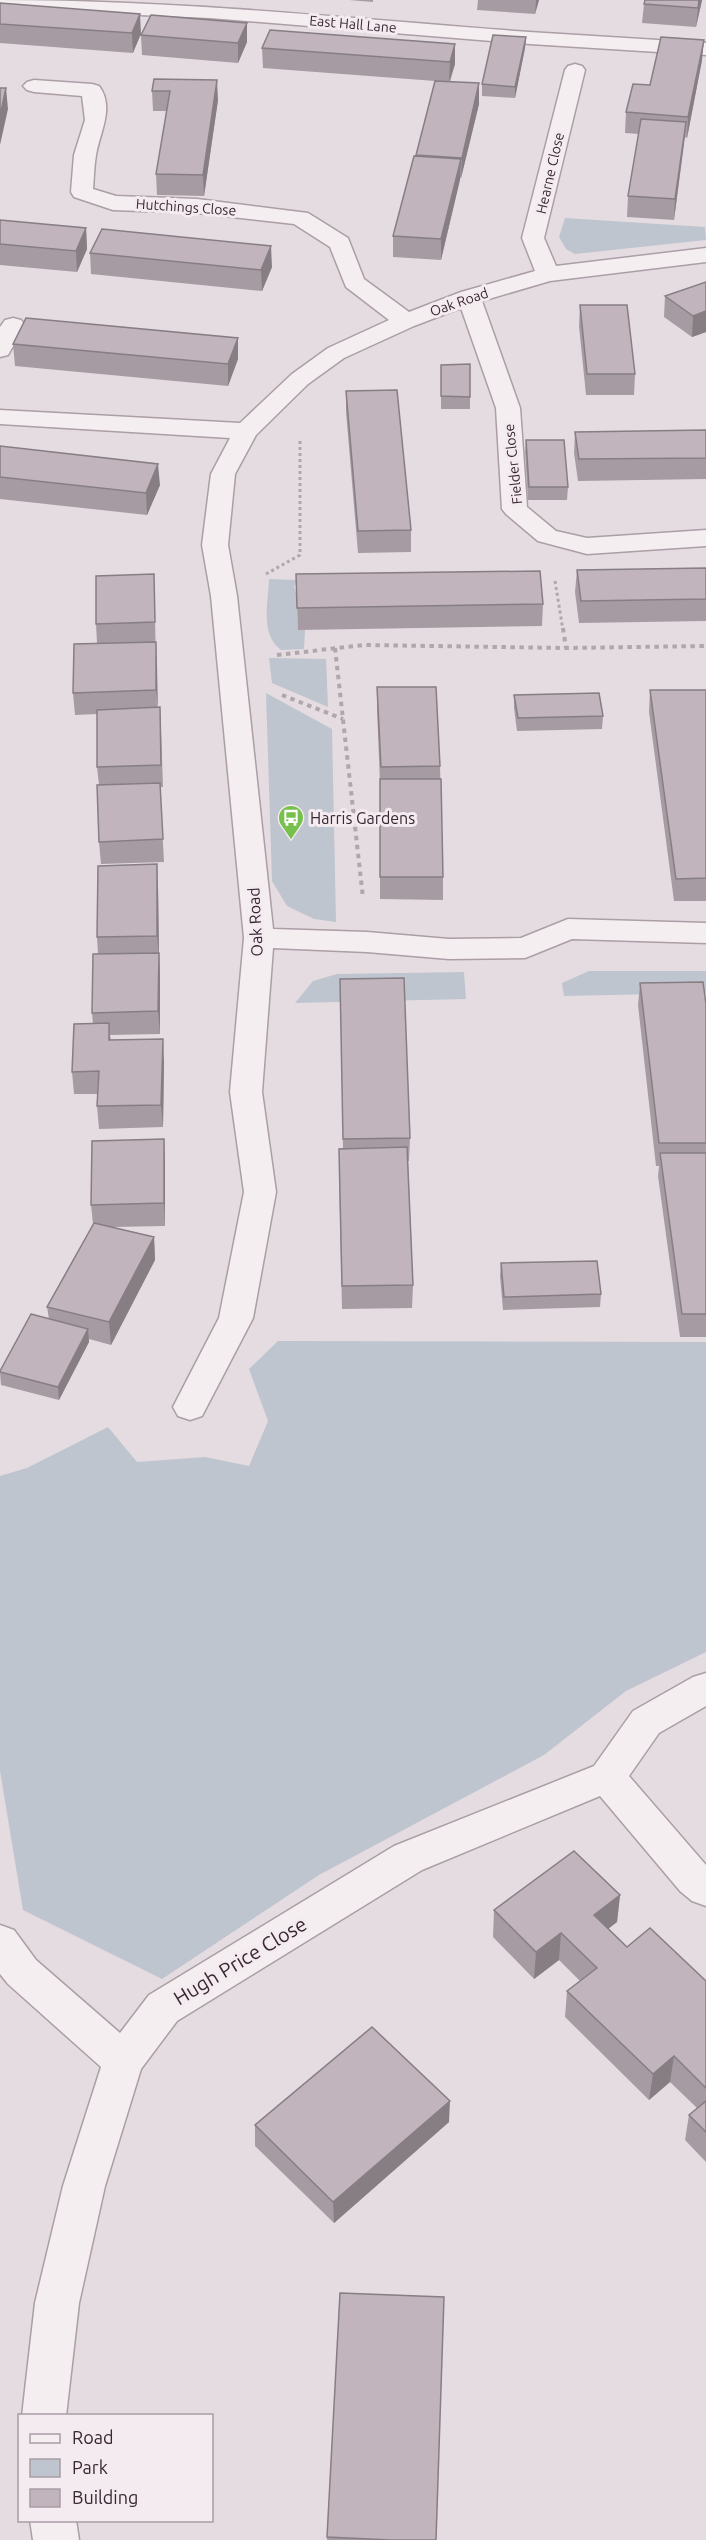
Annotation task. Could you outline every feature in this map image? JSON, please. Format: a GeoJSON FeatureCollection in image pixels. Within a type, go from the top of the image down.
{"type":"FeatureCollection","features":[{"type":"Feature","properties":{"kind":"street","name":"East Hall Lane"},"geometry":{"type":"LineString","coordinates":[[0,3],[210,12],[530,38],[706,49]]}},
{"type":"Feature","properties":{"kind":"street","name":"Hearne Close"},"geometry":{"type":"LineString","coordinates":[[548,274],[533,238],[575,70]]}},
{"type":"Feature","properties":{"kind":"street","name":"Hutchings Close"},"geometry":{"type":"LineString","coordinates":[[34,86],[92,90],[96,120],[85,155],[82,192],[113,203],[197,206],[300,218],[340,243],[354,282],[406,321]]}},
{"type":"Feature","properties":{"kind":"street","name":"Oak Road"},"geometry":{"type":"LineString","coordinates":[[190,1407],[236,1318],[260,1192],[246,1092],[259,938],[224,596],[215,545],[223,474],[246,431],[300,379],[336,353],[406,321],[469,297],[548,274],[706,255]]}},
{"type":"Feature","properties":{"kind":"street","name":"Fielder Close"},"geometry":{"type":"LineString","coordinates":[[469,297],[508,408],[515,508],[547,536],[587,546],[706,538]]}},
{"type":"Feature","properties":{"kind":"street"},"geometry":{"type":"LineString","coordinates":[[0,350],[14,325]]}},
{"type":"Feature","properties":{"kind":"street"},"geometry":{"type":"LineString","coordinates":[[0,417],[246,431]]}},
{"type":"Feature","properties":{"kind":"street"},"geometry":{"type":"LineString","coordinates":[[259,938],[367,942],[449,949],[525,948],[568,929],[706,933]]}},
{"type":"Feature","properties":{"kind":"street"},"geometry":{"type":"LineString","coordinates":[[706,1688],[646,1722],[607,1777],[694,1879],[706,1889]]}},
{"type":"Feature","properties":{"kind":"street","name":"Hugh Price Close"},"geometry":{"type":"LineString","coordinates":[[44,2414],[57,2303],[84,2186],[123,2061],[163,2008],[408,1858],[607,1777]]}},
{"type":"Feature","properties":{"kind":"street"},"geometry":{"type":"LineString","coordinates":[[0,1942],[22,1972],[123,2061]]}},
{"type":"Feature","properties":{"kind":"street"},"geometry":{"type":"LineString","coordinates":[[53,2522],[56,2540]]}},
{"type":"Feature","properties":{"kind":"path"},"geometry":{"type":"LineString","coordinates":[[224,596],[300,555],[300,379]]}},
{"type":"Feature","properties":{"kind":"path"},"geometry":{"type":"LineString","coordinates":[[547,536],[566,648]]}},
{"type":"Feature","properties":{"kind":"path"},"geometry":{"type":"LineString","coordinates":[[227,642],[282,656],[364,645],[566,648],[706,646]]}},
{"type":"Feature","properties":{"kind":"path"},"geometry":{"type":"LineString","coordinates":[[335,648],[367,942]]}},
{"type":"Feature","properties":{"kind":"path"},"geometry":{"type":"LineString","coordinates":[[232,675],[343,719]]}},
{"type":"Feature","properties":{"kind":"green space"},"geometry":{"type":"Polygon","coordinates":[[[565,218],[705,227],[706,240],[575,254],[566,249],[559,237],[565,218]]]}},
{"type":"Feature","properties":{"kind":"green space"},"geometry":{"type":"Polygon","coordinates":[[[269,579],[297,580],[294,587],[297,596],[298,629],[305,630],[304,649],[281,650],[270,636],[267,618],[269,579]]]}},
{"type":"Feature","properties":{"kind":"green space"},"geometry":{"type":"Polygon","coordinates":[[[269,658],[326,659],[328,707],[272,683],[269,658]]]}},
{"type":"Feature","properties":{"kind":"green space"},"geometry":{"type":"Polygon","coordinates":[[[266,693],[332,729],[336,922],[314,919],[287,906],[272,881],[266,693]]]}},
{"type":"Feature","properties":{"kind":"green space"},"geometry":{"type":"Polygon","coordinates":[[[589,971],[706,971],[706,993],[564,996],[562,983],[589,971]]]}},
{"type":"Feature","properties":{"kind":"green space"},"geometry":{"type":"Polygon","coordinates":[[[464,972],[466,999],[295,1003],[313,981],[337,974],[464,972]]]}},
{"type":"Feature","properties":{"kind":"green space"},"geometry":{"type":"Polygon","coordinates":[[[278,1341],[706,1342],[706,1652],[626,1691],[544,1755],[319,1875],[162,1979],[23,1910],[0,1771],[0,1476],[27,1468],[108,1427],[137,1462],[205,1457],[249,1466],[268,1421],[249,1369],[278,1341]]]}},
{"type":"Feature","properties":{"kind":"building"},"geometry":{"type":"Polygon","coordinates":[[[645,0],[699,0],[698,8],[644,4],[645,0]]]}},
{"type":"Feature","properties":{"kind":"building"},"geometry":{"type":"Polygon","coordinates":[[[0,3],[140,14],[132,33],[0,24],[0,3]]]}},
{"type":"Feature","properties":{"kind":"building"},"geometry":{"type":"Polygon","coordinates":[[[151,15],[247,23],[238,43],[141,35],[151,15]]]}},
{"type":"Feature","properties":{"kind":"building"},"geometry":{"type":"Polygon","coordinates":[[[270,30],[455,44],[450,62],[262,48],[270,30]]]}},
{"type":"Feature","properties":{"kind":"building"},"geometry":{"type":"Polygon","coordinates":[[[493,35],[526,37],[515,87],[482,84],[493,35]]]}},
{"type":"Feature","properties":{"kind":"building"},"geometry":{"type":"Polygon","coordinates":[[[661,37],[704,40],[688,117],[626,112],[633,84],[650,85],[661,37]]]}},
{"type":"Feature","properties":{"kind":"building"},"geometry":{"type":"Polygon","coordinates":[[[154,79],[217,80],[203,175],[156,174],[170,91],[152,91],[154,79]]]}},
{"type":"Feature","properties":{"kind":"building"},"geometry":{"type":"Polygon","coordinates":[[[435,81],[479,83],[462,158],[416,155],[435,81]]]}},
{"type":"Feature","properties":{"kind":"building"},"geometry":{"type":"Polygon","coordinates":[[[0,88],[6,88],[0,116],[0,88]]]}},
{"type":"Feature","properties":{"kind":"building"},"geometry":{"type":"Polygon","coordinates":[[[641,119],[686,122],[675,199],[628,196],[641,119]]]}},
{"type":"Feature","properties":{"kind":"building"},"geometry":{"type":"Polygon","coordinates":[[[414,156],[461,159],[441,239],[393,236],[414,156]]]}},
{"type":"Feature","properties":{"kind":"building"},"geometry":{"type":"Polygon","coordinates":[[[0,220],[86,228],[76,251],[0,244],[0,220]]]}},
{"type":"Feature","properties":{"kind":"building"},"geometry":{"type":"Polygon","coordinates":[[[102,229],[271,246],[261,270],[90,253],[102,229]]]}},
{"type":"Feature","properties":{"kind":"building"},"geometry":{"type":"Polygon","coordinates":[[[706,282],[706,311],[693,316],[665,296],[706,282]]]}},
{"type":"Feature","properties":{"kind":"building"},"geometry":{"type":"Polygon","coordinates":[[[580,305],[627,305],[635,374],[587,374],[580,305]]]}},
{"type":"Feature","properties":{"kind":"building"},"geometry":{"type":"Polygon","coordinates":[[[26,318],[238,338],[228,364],[13,344],[26,318]]]}},
{"type":"Feature","properties":{"kind":"building"},"geometry":{"type":"Polygon","coordinates":[[[470,364],[470,397],[441,396],[441,365],[470,364]]]}},
{"type":"Feature","properties":{"kind":"building"},"geometry":{"type":"Polygon","coordinates":[[[397,390],[411,530],[358,531],[346,391],[397,390]]]}},
{"type":"Feature","properties":{"kind":"building"},"geometry":{"type":"Polygon","coordinates":[[[706,430],[706,458],[579,459],[575,432],[706,430]]]}},
{"type":"Feature","properties":{"kind":"building"},"geometry":{"type":"Polygon","coordinates":[[[526,440],[564,440],[568,487],[529,487],[526,440]]]}},
{"type":"Feature","properties":{"kind":"building"},"geometry":{"type":"Polygon","coordinates":[[[0,446],[158,464],[146,493],[0,477],[0,446]]]}},
{"type":"Feature","properties":{"kind":"building"},"geometry":{"type":"Polygon","coordinates":[[[706,568],[706,599],[581,601],[577,570],[706,568]]]}},
{"type":"Feature","properties":{"kind":"building"},"geometry":{"type":"Polygon","coordinates":[[[540,571],[543,604],[297,608],[296,574],[540,571]]]}},
{"type":"Feature","properties":{"kind":"building"},"geometry":{"type":"Polygon","coordinates":[[[154,574],[155,622],[96,624],[96,576],[154,574]]]}},
{"type":"Feature","properties":{"kind":"building"},"geometry":{"type":"Polygon","coordinates":[[[156,642],[156,690],[73,693],[74,644],[156,642]]]}},
{"type":"Feature","properties":{"kind":"building"},"geometry":{"type":"Polygon","coordinates":[[[377,687],[436,687],[440,766],[381,767],[377,687]]]}},
{"type":"Feature","properties":{"kind":"building"},"geometry":{"type":"Polygon","coordinates":[[[650,690],[706,690],[706,878],[676,879],[650,690]]]}},
{"type":"Feature","properties":{"kind":"building"},"geometry":{"type":"Polygon","coordinates":[[[599,693],[603,716],[518,718],[514,695],[599,693]]]}},
{"type":"Feature","properties":{"kind":"building"},"geometry":{"type":"Polygon","coordinates":[[[160,707],[161,765],[97,767],[97,710],[160,707]]]}},
{"type":"Feature","properties":{"kind":"building"},"geometry":{"type":"Polygon","coordinates":[[[380,779],[441,779],[443,877],[380,877],[380,779]]]}},
{"type":"Feature","properties":{"kind":"building"},"geometry":{"type":"Polygon","coordinates":[[[160,783],[163,839],[99,842],[97,785],[160,783]]]}},
{"type":"Feature","properties":{"kind":"building"},"geometry":{"type":"Polygon","coordinates":[[[157,864],[157,936],[97,937],[98,866],[157,864]]]}},
{"type":"Feature","properties":{"kind":"building"},"geometry":{"type":"Polygon","coordinates":[[[159,953],[158,1011],[92,1013],[93,954],[159,953]]]}},
{"type":"Feature","properties":{"kind":"building"},"geometry":{"type":"Polygon","coordinates":[[[404,978],[410,1138],[343,1139],[340,979],[404,978]]]}},
{"type":"Feature","properties":{"kind":"building"},"geometry":{"type":"Polygon","coordinates":[[[703,982],[706,1004],[706,1143],[659,1143],[640,983],[703,982]]]}},
{"type":"Feature","properties":{"kind":"building"},"geometry":{"type":"Polygon","coordinates":[[[109,1023],[109,1040],[163,1039],[161,1105],[97,1106],[99,1071],[72,1072],[74,1024],[109,1023]]]}},
{"type":"Feature","properties":{"kind":"building"},"geometry":{"type":"Polygon","coordinates":[[[164,1139],[164,1203],[91,1205],[92,1141],[164,1139]]]}},
{"type":"Feature","properties":{"kind":"building"},"geometry":{"type":"Polygon","coordinates":[[[407,1147],[413,1285],[342,1286],[339,1149],[407,1147]]]}},
{"type":"Feature","properties":{"kind":"building"},"geometry":{"type":"Polygon","coordinates":[[[660,1153],[706,1153],[706,1314],[682,1314],[660,1153]]]}},
{"type":"Feature","properties":{"kind":"building"},"geometry":{"type":"Polygon","coordinates":[[[94,1223],[154,1237],[109,1322],[47,1307],[94,1223]]]}},
{"type":"Feature","properties":{"kind":"building"},"geometry":{"type":"Polygon","coordinates":[[[597,1261],[601,1294],[504,1297],[501,1263],[597,1261]]]}},
{"type":"Feature","properties":{"kind":"building"},"geometry":{"type":"Polygon","coordinates":[[[31,1314],[88,1329],[58,1387],[0,1372],[31,1314]]]}},
{"type":"Feature","properties":{"kind":"building"},"geometry":{"type":"Polygon","coordinates":[[[574,1851],[620,1895],[594,1915],[627,1947],[650,1928],[706,1981],[706,2088],[674,2056],[653,2074],[567,1991],[597,1968],[561,1933],[536,1952],[494,1910],[574,1851]]]}},
{"type":"Feature","properties":{"kind":"building"},"geometry":{"type":"Polygon","coordinates":[[[372,2027],[450,2101],[333,2202],[255,2125],[372,2027]]]}},
{"type":"Feature","properties":{"kind":"building"},"geometry":{"type":"Polygon","coordinates":[[[706,2101],[706,2132],[689,2115],[706,2101]]]}},
{"type":"Feature","properties":{"kind":"building"},"geometry":{"type":"Polygon","coordinates":[[[340,2293],[444,2297],[436,2540],[327,2537],[340,2293]]]}},
{"type":"Feature","properties":{"kind":"place","name":"Harris Gardens"},"geometry":{"type":"Point","coordinates":[291,841]}}]}
